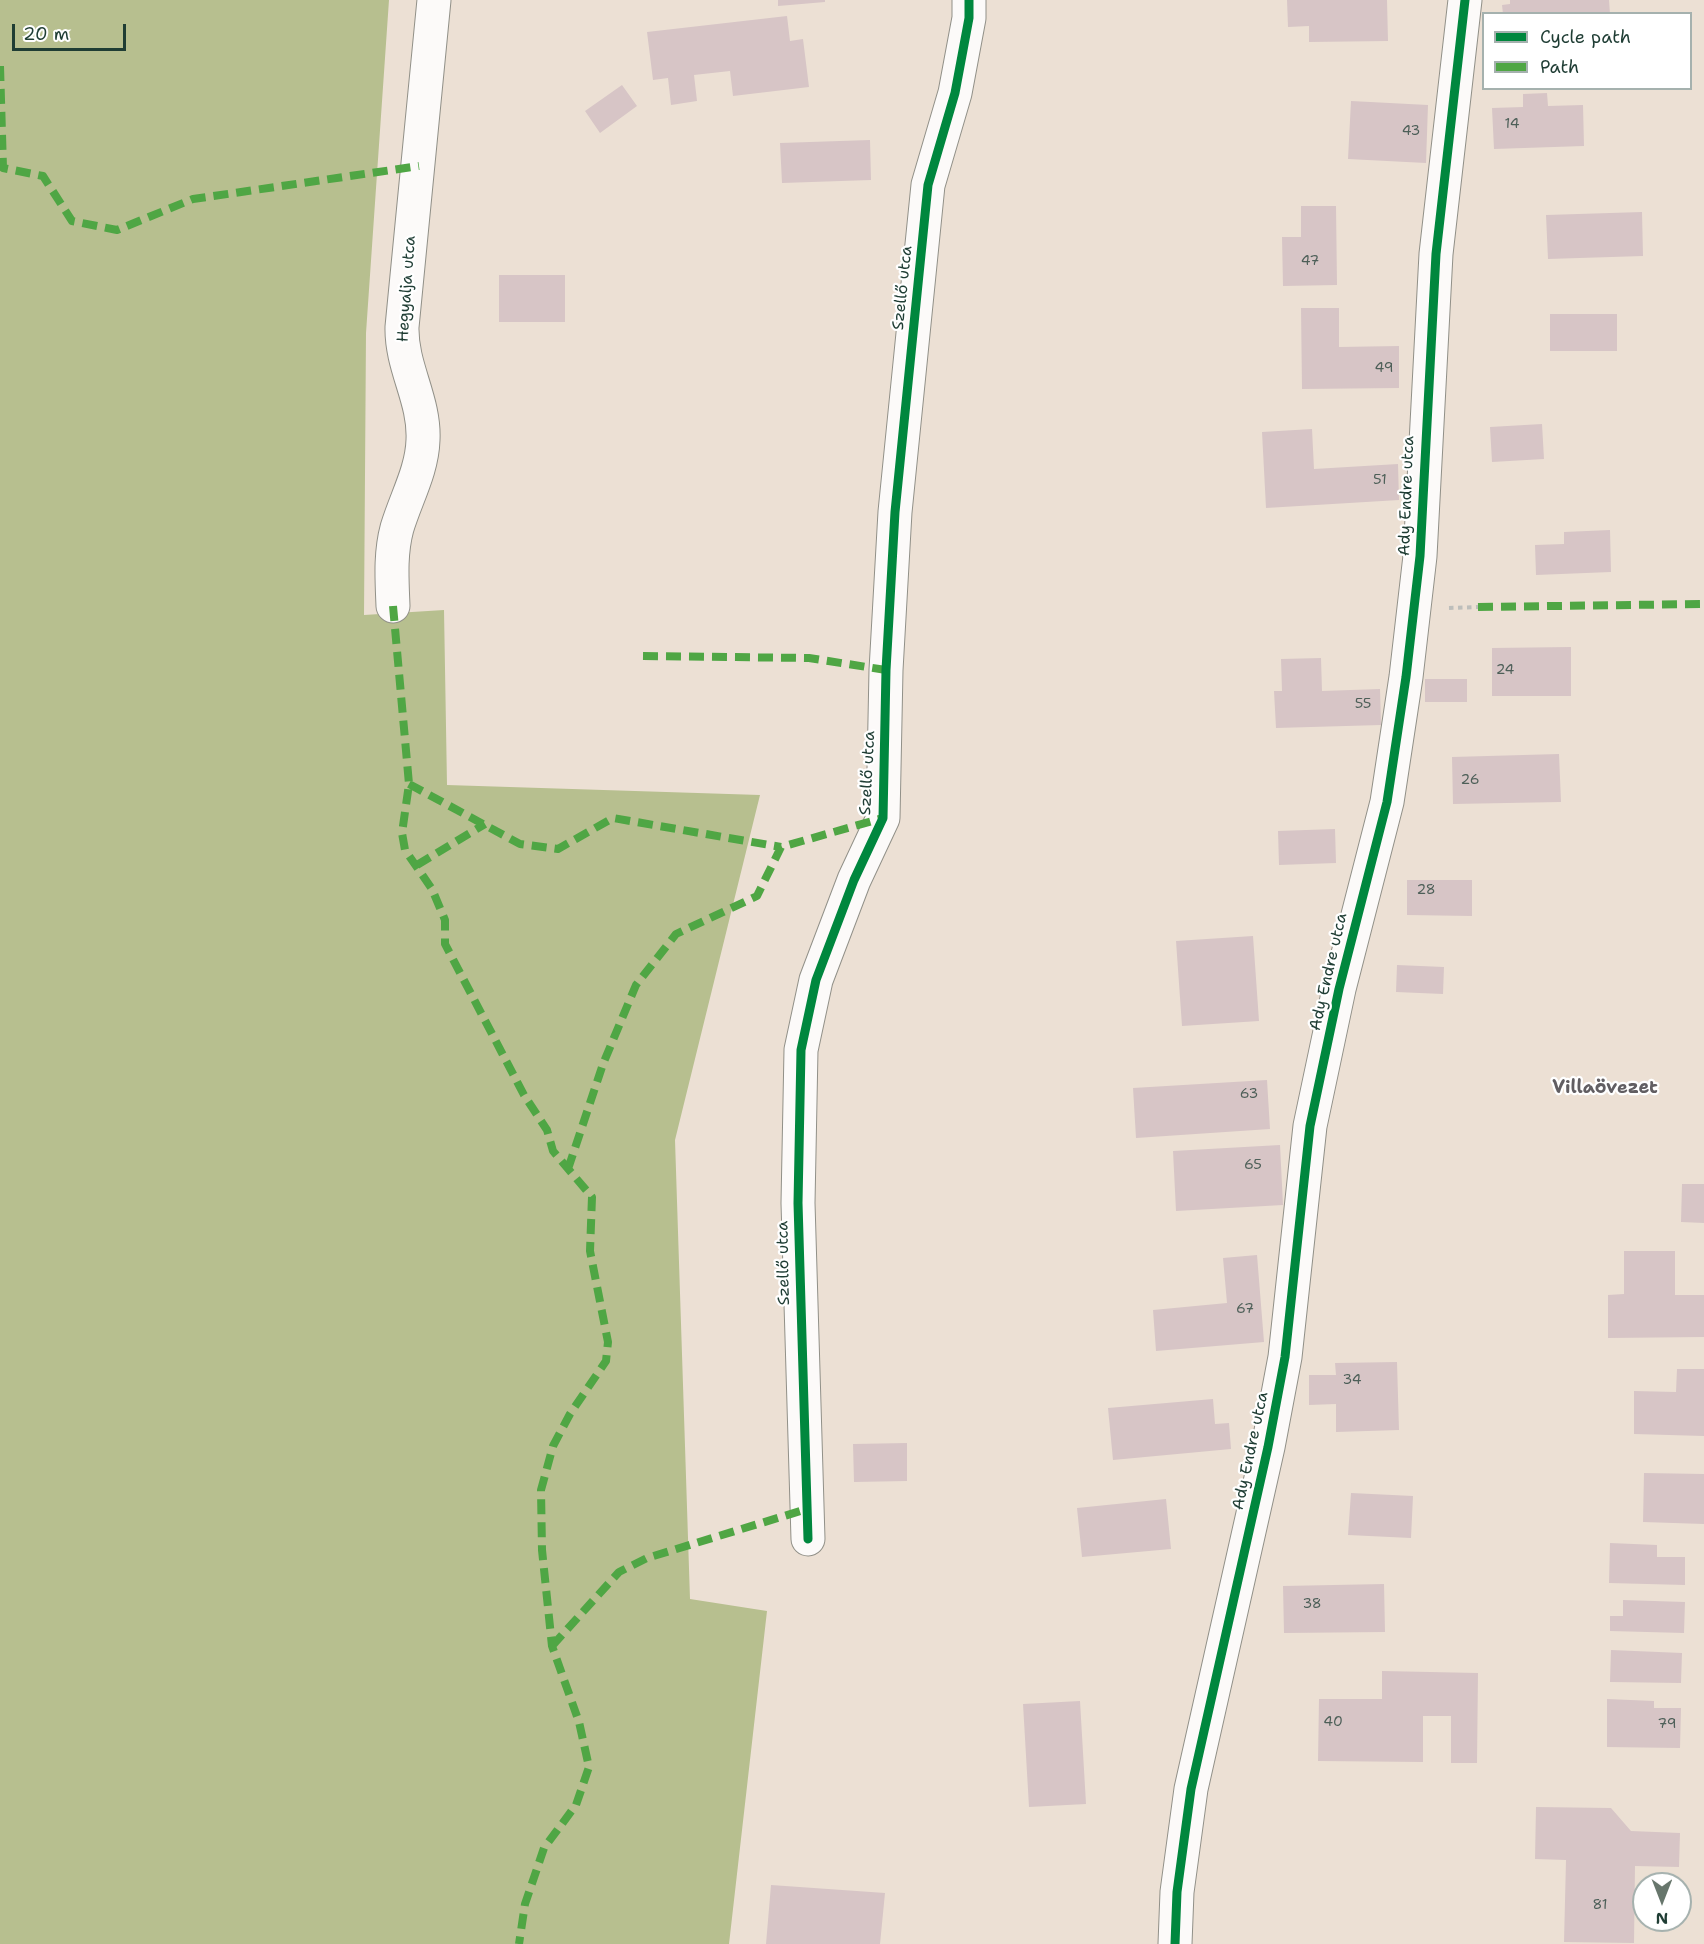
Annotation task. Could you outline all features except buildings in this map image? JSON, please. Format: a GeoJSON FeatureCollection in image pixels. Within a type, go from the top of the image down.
{"type":"FeatureCollection","features":[{"type":"Feature","properties":{"kind":"street","name":"Hegyalja utca"},"geometry":{"type":"LineString","coordinates":[[393,606],[393,550],[397,529],[420,465],[423,443],[422,409],[402,346],[434,0]]}},
{"type":"Feature","properties":{"kind":"street","name":"Szellő utca"},"geometry":{"type":"LineString","coordinates":[[808,1539],[798,1214],[801,1050],[816,980],[854,880],[883,818],[886,670],[895,513],[927,196],[955,93],[969,18],[969,0]]}},
{"type":"Feature","properties":{"kind":"street","name":"Ady Endre utca"},"geometry":{"type":"LineString","coordinates":[[1175,1944],[1177,1892],[1191,1789],[1268,1448],[1286,1357],[1310,1126],[1340,990],[1387,802],[1406,677],[1420,556],[1436,254],[1465,0]]}},
{"type":"Feature","properties":{"kind":"green space"},"geometry":{"type":"Polygon","coordinates":[[[0,0],[389,0],[366,333],[364,615],[444,610],[447,785],[760,795],[675,1140],[690,1599],[767,1611],[729,1944],[0,1944],[0,0]]]}},
{"type":"Feature","properties":{"kind":"marked path"},"geometry":{"type":"LineString","coordinates":[[0,66],[3,168],[43,176],[72,221],[117,230],[193,199],[419,166]]}},
{"type":"Feature","properties":{"kind":"marked path"},"geometry":{"type":"LineString","coordinates":[[1478,607],[1704,604]]}},
{"type":"Feature","properties":{"kind":"marked path"},"geometry":{"type":"LineString","coordinates":[[393,606],[409,784],[402,833],[405,850],[432,889],[445,920],[445,944],[524,1095],[547,1130],[553,1151],[592,1197],[590,1251],[608,1342],[606,1361],[570,1414],[553,1446],[541,1490],[542,1550],[552,1646],[579,1722],[589,1767],[576,1805],[544,1848],[525,1904],[519,1944]]}},
{"type":"Feature","properties":{"kind":"marked path"},"geometry":{"type":"LineString","coordinates":[[643,656],[809,658],[886,670]]}},
{"type":"Feature","properties":{"kind":"marked path"},"geometry":{"type":"LineString","coordinates":[[409,784],[520,844],[558,849],[613,818],[781,847]]}},
{"type":"Feature","properties":{"kind":"marked path"},"geometry":{"type":"LineString","coordinates":[[568,1169],[603,1064],[636,985],[676,934],[757,896],[781,847],[883,818]]}},
{"type":"Feature","properties":{"kind":"marked path"},"geometry":{"type":"LineString","coordinates":[[417,865],[485,824]]}},
{"type":"Feature","properties":{"kind":"marked path"},"geometry":{"type":"LineString","coordinates":[[552,1646],[619,1572],[647,1558],[807,1509]]}},
{"type":"Feature","properties":{"kind":"cycle path"},"geometry":{"type":"LineString","coordinates":[[808,1539],[798,1203],[801,1050],[816,980],[854,880],[883,818],[886,670],[895,512],[928,185],[955,93],[969,18],[969,0]]}},
{"type":"Feature","properties":{"kind":"cycle path"},"geometry":{"type":"LineString","coordinates":[[1175,1944],[1177,1892],[1191,1789],[1268,1447],[1285,1357],[1310,1126],[1339,989],[1387,802],[1406,677],[1420,556],[1436,254],[1465,0]]}},
{"type":"Feature","properties":{"kind":"district","name":"Villaövezet"},"geometry":{"type":"Point","coordinates":[1605,1088]}}]}
